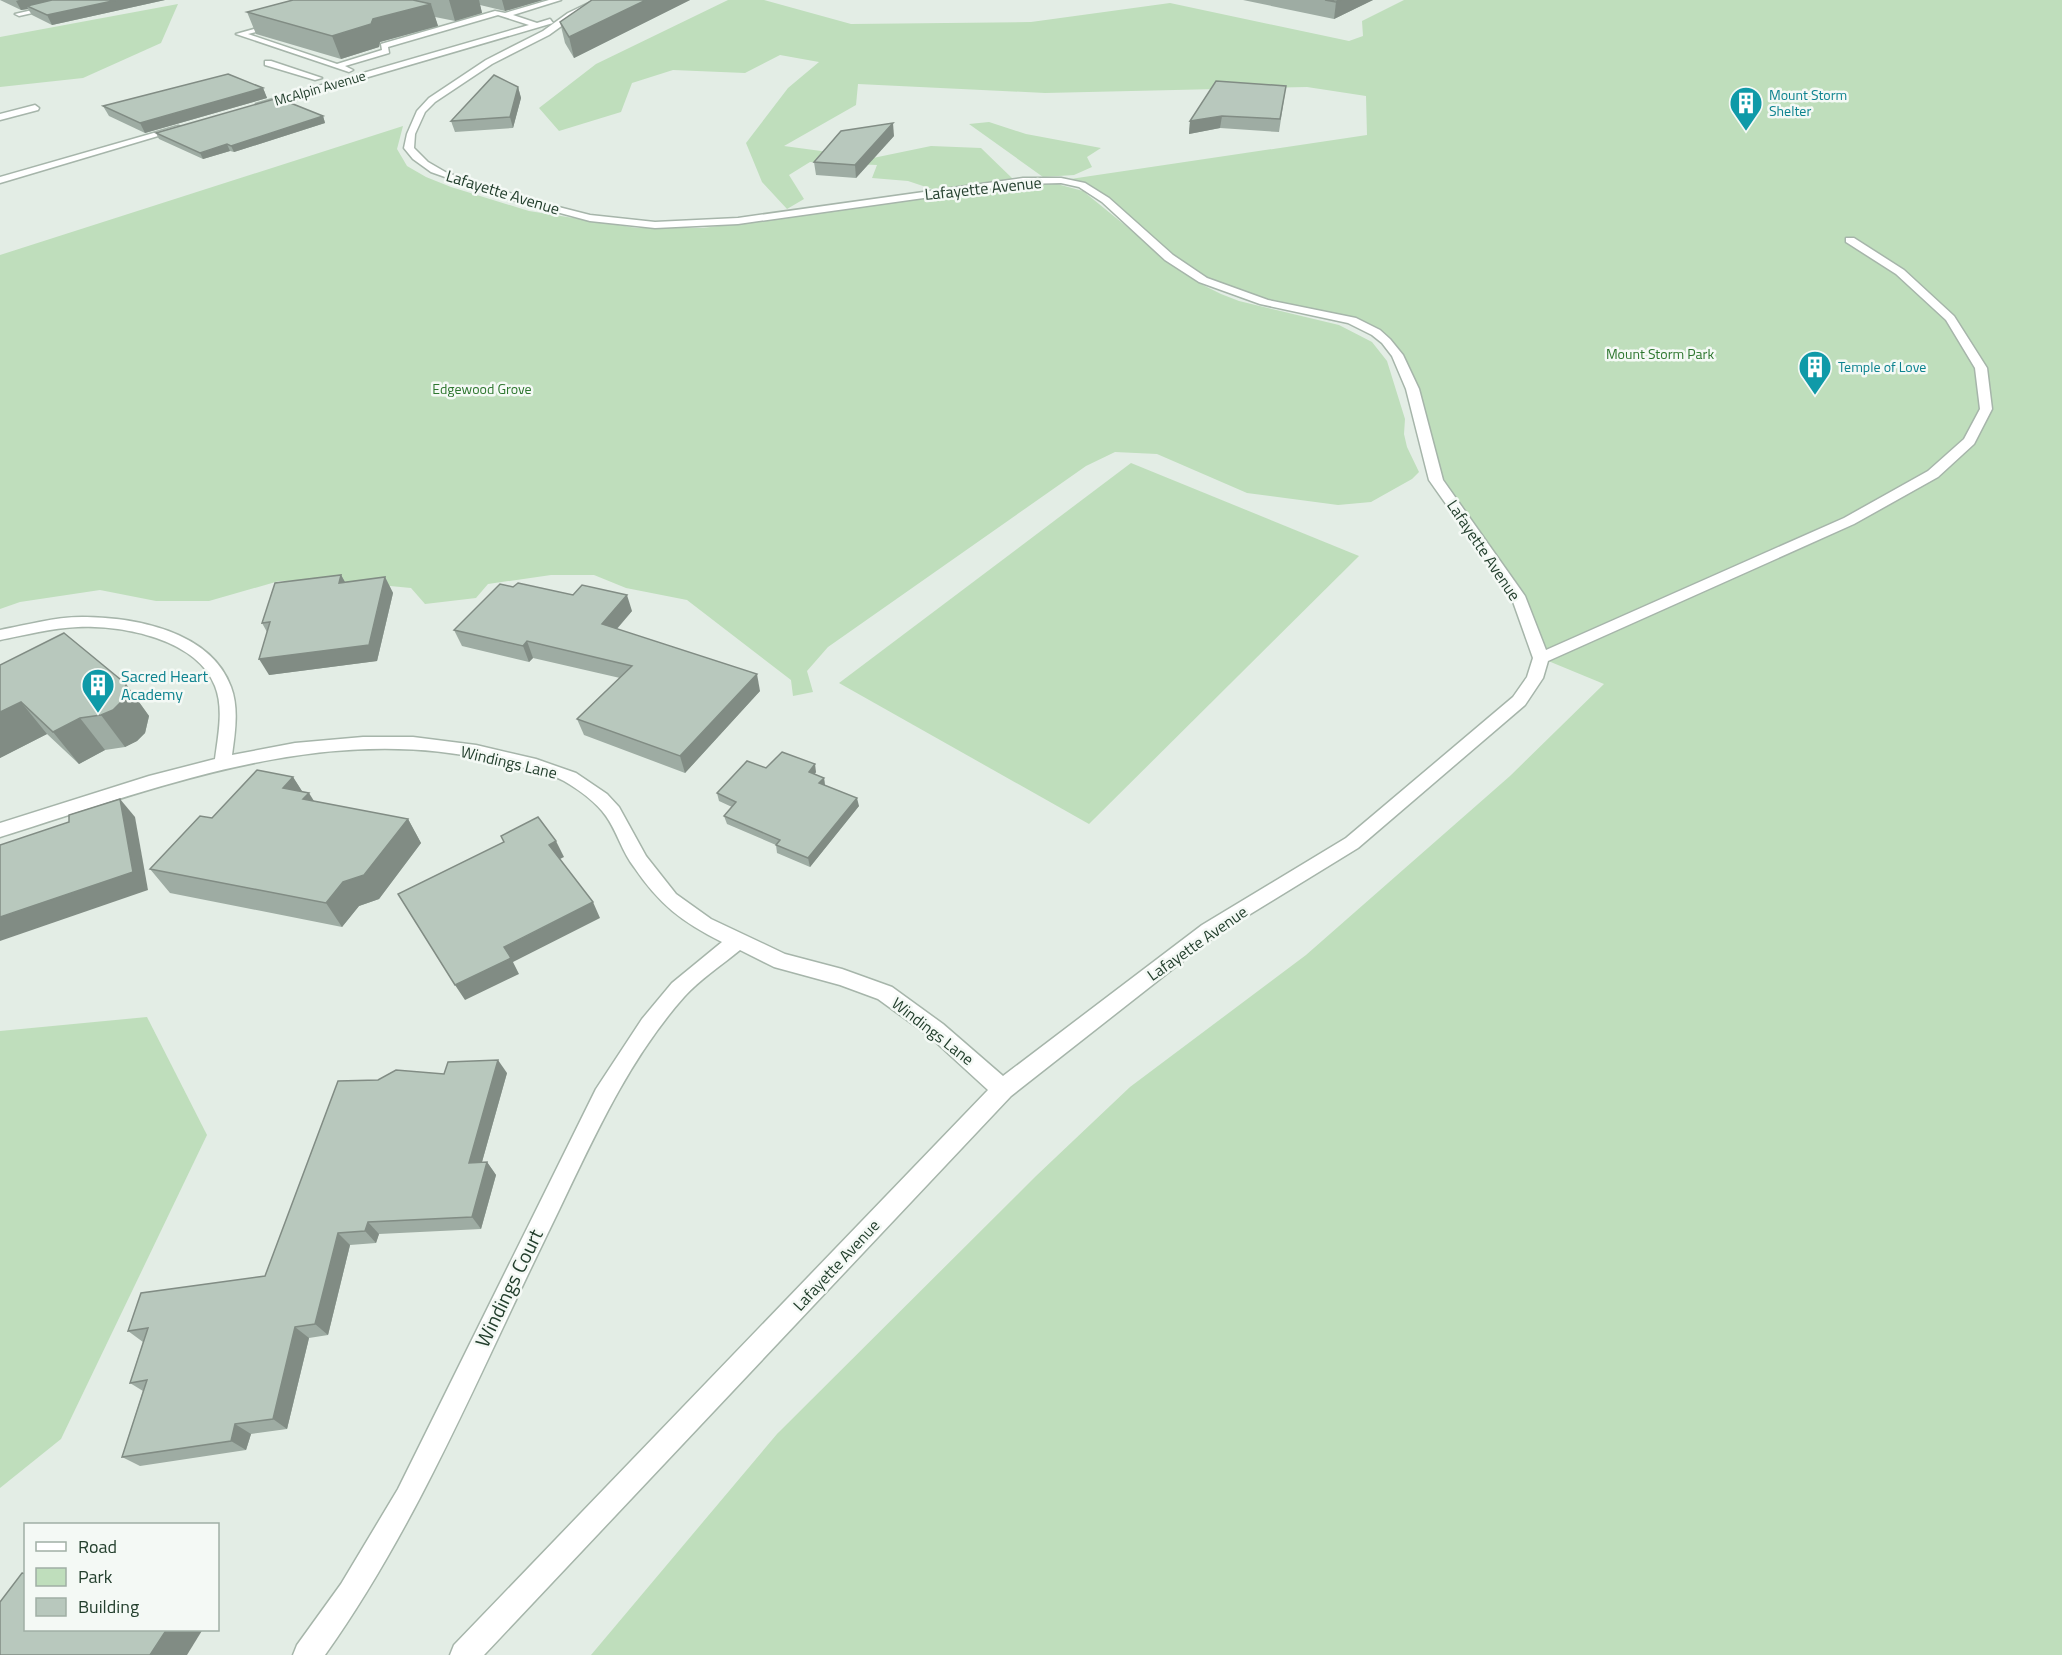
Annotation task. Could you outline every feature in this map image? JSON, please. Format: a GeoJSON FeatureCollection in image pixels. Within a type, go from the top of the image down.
{"type":"FeatureCollection","features":[{"type":"Feature","properties":{"kind":"street"},"geometry":{"type":"LineString","coordinates":[[19,14],[86,0]]}},
{"type":"Feature","properties":{"kind":"street"},"geometry":{"type":"LineString","coordinates":[[529,0],[543,4]]}},
{"type":"Feature","properties":{"kind":"street"},"geometry":{"type":"LineString","coordinates":[[337,66],[386,51],[384,46],[557,0]]}},
{"type":"Feature","properties":{"kind":"street","name":"Lafayette Avenue"},"geometry":{"type":"LineString","coordinates":[[464,1655],[1003,1089],[1209,930],[1352,843],[1519,701],[1535,678],[1541,658],[1518,596],[1436,480],[1427,458],[1408,376],[1394,349],[1384,338],[1350,320],[1253,299],[1201,279],[1183,268],[1103,198],[1082,185],[1058,181],[1023,181],[741,220],[653,225],[609,220],[543,207],[452,178],[429,169],[416,159],[409,148],[411,134],[421,111],[432,100],[489,62],[546,33],[571,15],[601,0]]}},
{"type":"Feature","properties":{"kind":"street"},"geometry":{"type":"LineString","coordinates":[[479,7],[537,25]]}},
{"type":"Feature","properties":{"kind":"street","name":"McAlpin Avenue"},"geometry":{"type":"LineString","coordinates":[[252,108],[571,15]]}},
{"type":"Feature","properties":{"kind":"street"},"geometry":{"type":"LineString","coordinates":[[435,21],[456,26]]}},
{"type":"Feature","properties":{"kind":"street"},"geometry":{"type":"LineString","coordinates":[[284,22],[240,34],[280,45],[366,75]]}},
{"type":"Feature","properties":{"kind":"street"},"geometry":{"type":"LineString","coordinates":[[290,70],[321,61]]}},
{"type":"Feature","properties":{"kind":"street"},"geometry":{"type":"LineString","coordinates":[[268,63],[318,78]]}},
{"type":"Feature","properties":{"kind":"street"},"geometry":{"type":"LineString","coordinates":[[0,117],[35,108]]}},
{"type":"Feature","properties":{"kind":"street"},"geometry":{"type":"LineString","coordinates":[[0,180],[194,124]]}},
{"type":"Feature","properties":{"kind":"street"},"geometry":{"type":"LineString","coordinates":[[1541,658],[1849,521],[1933,474],[1969,441],[1986,409],[1981,368],[1950,318],[1900,272],[1850,240]]}},
{"type":"Feature","properties":{"kind":"street"},"geometry":{"type":"LineString","coordinates":[[0,635],[47,625],[81,622],[156,632],[185,644],[208,662],[223,684],[228,710],[223,763]]}},
{"type":"Feature","properties":{"kind":"street","name":"Windings Lane"},"geometry":{"type":"LineString","coordinates":[[0,830],[144,783],[223,763],[295,749],[363,743],[413,743],[476,751],[544,768],[570,777],[601,799],[613,812],[639,861],[669,899],[704,924],[781,961],[842,977],[885,993],[936,1029],[1003,1089]]}},
{"type":"Feature","properties":{"kind":"street","name":"Windings Court"},"geometry":{"type":"LineString","coordinates":[[307,1655],[351,1594],[407,1498],[604,1096],[649,1025],[679,989],[737,941]]}},
{"type":"Feature","properties":{"kind":"green space","name":"Mount Storm Park"},"geometry":{"type":"Polygon","coordinates":[[[728,0],[764,0],[851,24],[1031,22],[1170,3],[1349,41],[1363,36],[1362,21],[1404,0],[2062,0],[2062,1655],[591,1655],[777,1434],[1036,1176],[1130,1087],[1306,955],[1510,776],[1604,684],[1541,658],[1518,596],[1436,480],[1394,349],[1369,328],[1285,307],[1201,279],[1082,185],[1057,181],[1367,135],[1366,96],[1307,87],[1045,93],[858,84],[856,105],[784,146],[873,158],[931,146],[981,148],[1014,180],[935,190],[908,181],[872,178],[877,165],[810,162],[789,175],[804,199],[787,209],[762,182],[746,143],[788,88],[819,62],[780,55],[745,73],[673,70],[632,83],[621,112],[559,131],[539,108],[596,64],[728,0]]]}},
{"type":"Feature","properties":{"kind":"green space"},"geometry":{"type":"Polygon","coordinates":[[[178,4],[161,43],[83,78],[0,87],[0,37],[178,4]]]}},
{"type":"Feature","properties":{"kind":"green space"},"geometry":{"type":"Polygon","coordinates":[[[989,122],[1026,134],[1101,148],[1087,157],[1092,167],[1074,175],[1043,177],[969,124],[989,122]]]}},
{"type":"Feature","properties":{"kind":"green space","name":"Edgewood Grove"},"geometry":{"type":"Polygon","coordinates":[[[403,126],[397,149],[407,166],[426,177],[529,211],[637,228],[703,228],[1035,184],[1057,184],[1083,191],[1199,283],[1239,301],[1339,325],[1372,342],[1387,361],[1405,419],[1404,434],[1407,447],[1419,472],[1412,479],[1371,502],[1338,505],[1247,493],[1157,454],[1115,452],[1086,466],[828,647],[807,671],[813,692],[793,696],[791,680],[687,600],[626,588],[594,575],[551,575],[488,584],[476,598],[425,604],[411,588],[327,580],[279,581],[209,601],[156,601],[100,590],[20,602],[0,609],[0,255],[403,126]]]}},
{"type":"Feature","properties":{"kind":"green space"},"geometry":{"type":"Polygon","coordinates":[[[1131,463],[1359,556],[1089,824],[839,683],[1131,463]]]}},
{"type":"Feature","properties":{"kind":"green space"},"geometry":{"type":"Polygon","coordinates":[[[147,1017],[207,1135],[61,1439],[0,1488],[0,1031],[147,1017]]]}},
{"type":"Feature","properties":{"kind":"building"},"geometry":{"type":"Polygon","coordinates":[[[52,0],[117,0],[47,15],[27,6],[52,0]]]}},
{"type":"Feature","properties":{"kind":"building"},"geometry":{"type":"Polygon","coordinates":[[[293,0],[413,0],[431,4],[373,19],[371,24],[332,36],[247,12],[293,0]]]}},
{"type":"Feature","properties":{"kind":"building"},"geometry":{"type":"Polygon","coordinates":[[[592,0],[646,0],[569,37],[560,22],[592,0]]]}},
{"type":"Feature","properties":{"kind":"building"},"geometry":{"type":"Polygon","coordinates":[[[228,74],[263,88],[140,123],[103,106],[228,74]]]}},
{"type":"Feature","properties":{"kind":"building"},"geometry":{"type":"Polygon","coordinates":[[[494,75],[518,87],[510,117],[451,121],[494,75]]]}},
{"type":"Feature","properties":{"kind":"building"},"geometry":{"type":"Polygon","coordinates":[[[1216,81],[1286,86],[1280,119],[1222,116],[1190,121],[1216,81]]]}},
{"type":"Feature","properties":{"kind":"building"},"geometry":{"type":"Polygon","coordinates":[[[278,98],[323,116],[231,146],[227,144],[200,153],[156,133],[278,98]]]}},
{"type":"Feature","properties":{"kind":"building"},"geometry":{"type":"Polygon","coordinates":[[[893,123],[855,165],[814,162],[841,131],[893,123]]]}},
{"type":"Feature","properties":{"kind":"building"},"geometry":{"type":"Polygon","coordinates":[[[341,575],[339,583],[385,577],[369,645],[259,659],[270,622],[262,623],[275,583],[341,575]]]}},
{"type":"Feature","properties":{"kind":"building"},"geometry":{"type":"Polygon","coordinates":[[[518,583],[573,595],[582,585],[627,595],[602,624],[757,674],[680,756],[577,719],[632,666],[527,641],[523,646],[454,630],[500,584],[513,587],[518,583]]]}},
{"type":"Feature","properties":{"kind":"building"},"geometry":{"type":"Polygon","coordinates":[[[64,633],[126,684],[122,701],[113,710],[101,715],[80,718],[53,732],[21,702],[0,712],[0,665],[64,633]]]}},
{"type":"Feature","properties":{"kind":"building"},"geometry":{"type":"Polygon","coordinates":[[[782,752],[815,764],[809,772],[824,778],[819,783],[857,798],[808,858],[776,845],[780,840],[724,816],[736,802],[717,793],[747,761],[766,768],[782,752]]]}},
{"type":"Feature","properties":{"kind":"building"},"geometry":{"type":"Polygon","coordinates":[[[257,770],[293,777],[283,788],[309,793],[303,799],[408,819],[364,875],[343,882],[326,903],[150,869],[200,816],[212,818],[257,770]]]}},
{"type":"Feature","properties":{"kind":"building"},"geometry":{"type":"Polygon","coordinates":[[[120,799],[133,872],[0,917],[0,845],[69,822],[69,815],[120,799]]]}},
{"type":"Feature","properties":{"kind":"building"},"geometry":{"type":"Polygon","coordinates":[[[538,817],[556,841],[549,845],[593,902],[504,947],[511,958],[455,985],[398,894],[504,842],[501,836],[538,817]]]}},
{"type":"Feature","properties":{"kind":"building"},"geometry":{"type":"Polygon","coordinates":[[[498,1060],[469,1163],[487,1162],[472,1217],[368,1222],[365,1231],[338,1233],[315,1324],[295,1327],[273,1419],[235,1424],[231,1441],[122,1457],[147,1380],[130,1383],[148,1328],[128,1331],[141,1293],[265,1276],[338,1081],[378,1080],[396,1070],[444,1074],[448,1062],[498,1060]]]}},
{"type":"Feature","properties":{"kind":"building"},"geometry":{"type":"Polygon","coordinates":[[[22,1573],[24,1574],[24,1631],[166,1631],[150,1655],[0,1655],[0,1602],[22,1573]]]}},
{"type":"Feature","properties":{"kind":"place","name":"Mount Storm Shelter"},"geometry":{"type":"Point","coordinates":[1746,132]}},
{"type":"Feature","properties":{"kind":"place","name":"Temple of Love"},"geometry":{"type":"Point","coordinates":[1815,396]}},
{"type":"Feature","properties":{"kind":"place","name":"Sacred Heart Academy"},"geometry":{"type":"Point","coordinates":[98,714]}}]}
